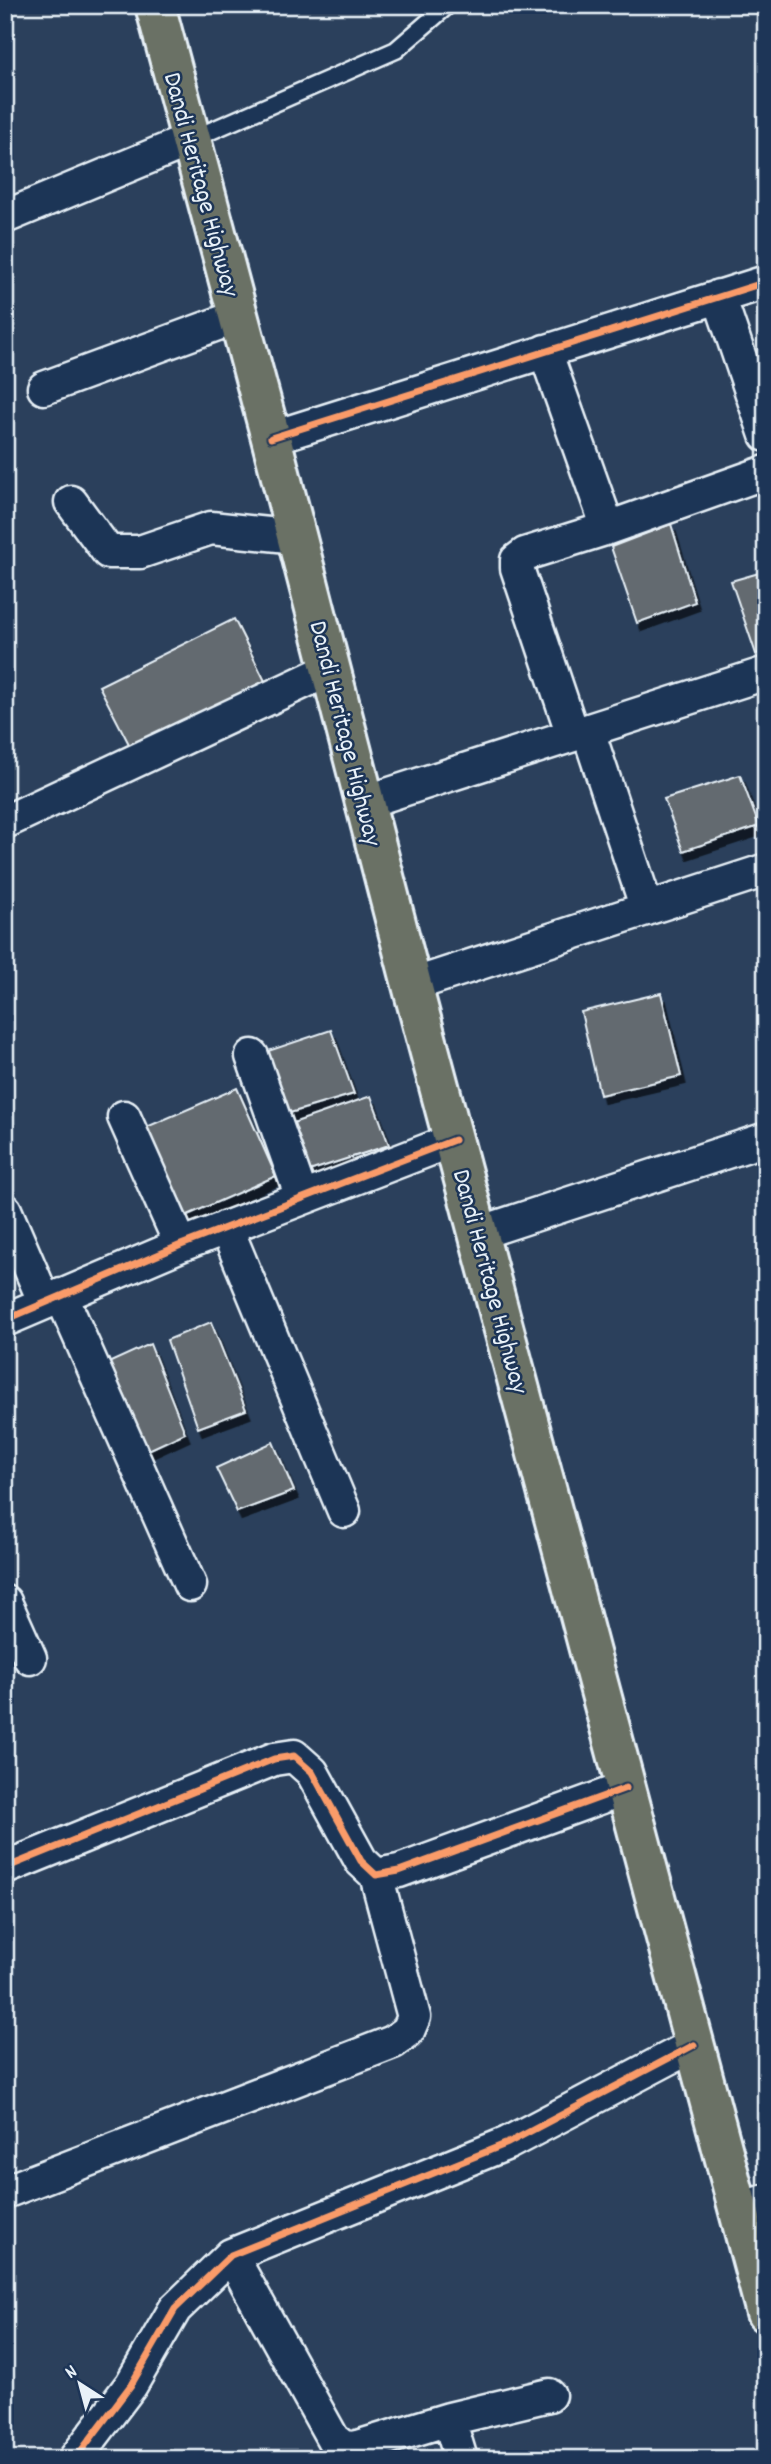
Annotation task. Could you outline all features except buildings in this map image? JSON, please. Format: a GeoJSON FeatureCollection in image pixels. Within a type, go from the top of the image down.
{"type":"FeatureCollection","features":[{"type":"Feature","properties":{"kind":"highway","name":"Dandi Heritage Highway"},"geometry":{"type":"LineString","coordinates":[[155,5],[694,2045],[751,2205],[766,2313]]}},
{"type":"Feature","properties":{"kind":"street"},"geometry":{"type":"LineString","coordinates":[[5,216],[190,140]]}},
{"type":"Feature","properties":{"kind":"street"},"geometry":{"type":"LineString","coordinates":[[271,438],[766,282]]}},
{"type":"Feature","properties":{"kind":"street"},"geometry":{"type":"LineString","coordinates":[[719,296],[766,435]]}},
{"type":"Feature","properties":{"kind":"street"},"geometry":{"type":"LineString","coordinates":[[44,388],[239,316]]}},
{"type":"Feature","properties":{"kind":"street"},"geometry":{"type":"LineString","coordinates":[[545,351],[608,528]]}},
{"type":"Feature","properties":{"kind":"street"},"geometry":{"type":"LineString","coordinates":[[647,909],[517,568],[517,560],[525,554],[608,528],[766,472]]}},
{"type":"Feature","properties":{"kind":"street"},"geometry":{"type":"LineString","coordinates":[[71,502],[107,552],[140,552],[211,528],[297,537]]}},
{"type":"Feature","properties":{"kind":"street"},"geometry":{"type":"LineString","coordinates":[[5,822],[331,669]]}},
{"type":"Feature","properties":{"kind":"street"},"geometry":{"type":"LineString","coordinates":[[365,803],[766,673]]}},
{"type":"Feature","properties":{"kind":"street"},"geometry":{"type":"LineString","coordinates":[[412,985],[766,870]]}},
{"type":"Feature","properties":{"kind":"street"},"geometry":{"type":"LineString","coordinates":[[252,1056],[302,1198]]}},
{"type":"Feature","properties":{"kind":"street"},"geometry":{"type":"LineString","coordinates":[[124,1117],[181,1245]]}},
{"type":"Feature","properties":{"kind":"street"},"geometry":{"type":"LineString","coordinates":[[479,1233],[766,1139]]}},
{"type":"Feature","properties":{"kind":"street"},"geometry":{"type":"LineString","coordinates":[[5,1320],[181,1245],[454,1140]]}},
{"type":"Feature","properties":{"kind":"street"},"geometry":{"type":"LineString","coordinates":[[5,1210],[53,1299],[190,1585]]}},
{"type":"Feature","properties":{"kind":"street"},"geometry":{"type":"LineString","coordinates":[[226,1227],[344,1511]]}},
{"type":"Feature","properties":{"kind":"street"},"geometry":{"type":"LineString","coordinates":[[5,1602],[30,1658]]}},
{"type":"Feature","properties":{"kind":"street"},"geometry":{"type":"LineString","coordinates":[[5,1868],[274,1759],[295,1756],[312,1772],[361,1861],[376,1875],[414,2017],[408,2031],[393,2042],[5,2192]]}},
{"type":"Feature","properties":{"kind":"street"},"geometry":{"type":"LineString","coordinates":[[376,1875],[399,1871],[626,1788]]}},
{"type":"Feature","properties":{"kind":"street"},"geometry":{"type":"LineString","coordinates":[[75,2459],[131,2385],[175,2309],[231,2255],[508,2143],[694,2045]]}},
{"type":"Feature","properties":{"kind":"street"},"geometry":{"type":"LineString","coordinates":[[231,2255],[332,2439],[342,2446],[354,2448],[449,2419],[550,2395]]}},
{"type":"Feature","properties":{"kind":"street"},"geometry":{"type":"LineString","coordinates":[[449,2419],[461,2459]]}},
{"type":"Feature","properties":{"kind":"lane"},"geometry":{"type":"LineString","coordinates":[[190,140],[396,50],[448,5]]}},
{"type":"Feature","properties":{"kind":"cycle path"},"geometry":{"type":"LineString","coordinates":[[271,438],[766,282]]}},
{"type":"Feature","properties":{"kind":"cycle path"},"geometry":{"type":"LineString","coordinates":[[5,1320],[181,1245],[454,1140]]}},
{"type":"Feature","properties":{"kind":"cycle path"},"geometry":{"type":"LineString","coordinates":[[5,1868],[274,1759],[294,1756],[312,1772],[361,1861],[376,1875],[399,1871],[626,1788]]}},
{"type":"Feature","properties":{"kind":"cycle path"},"geometry":{"type":"LineString","coordinates":[[75,2459],[131,2385],[175,2309],[231,2255],[508,2143],[694,2045]]}}]}
